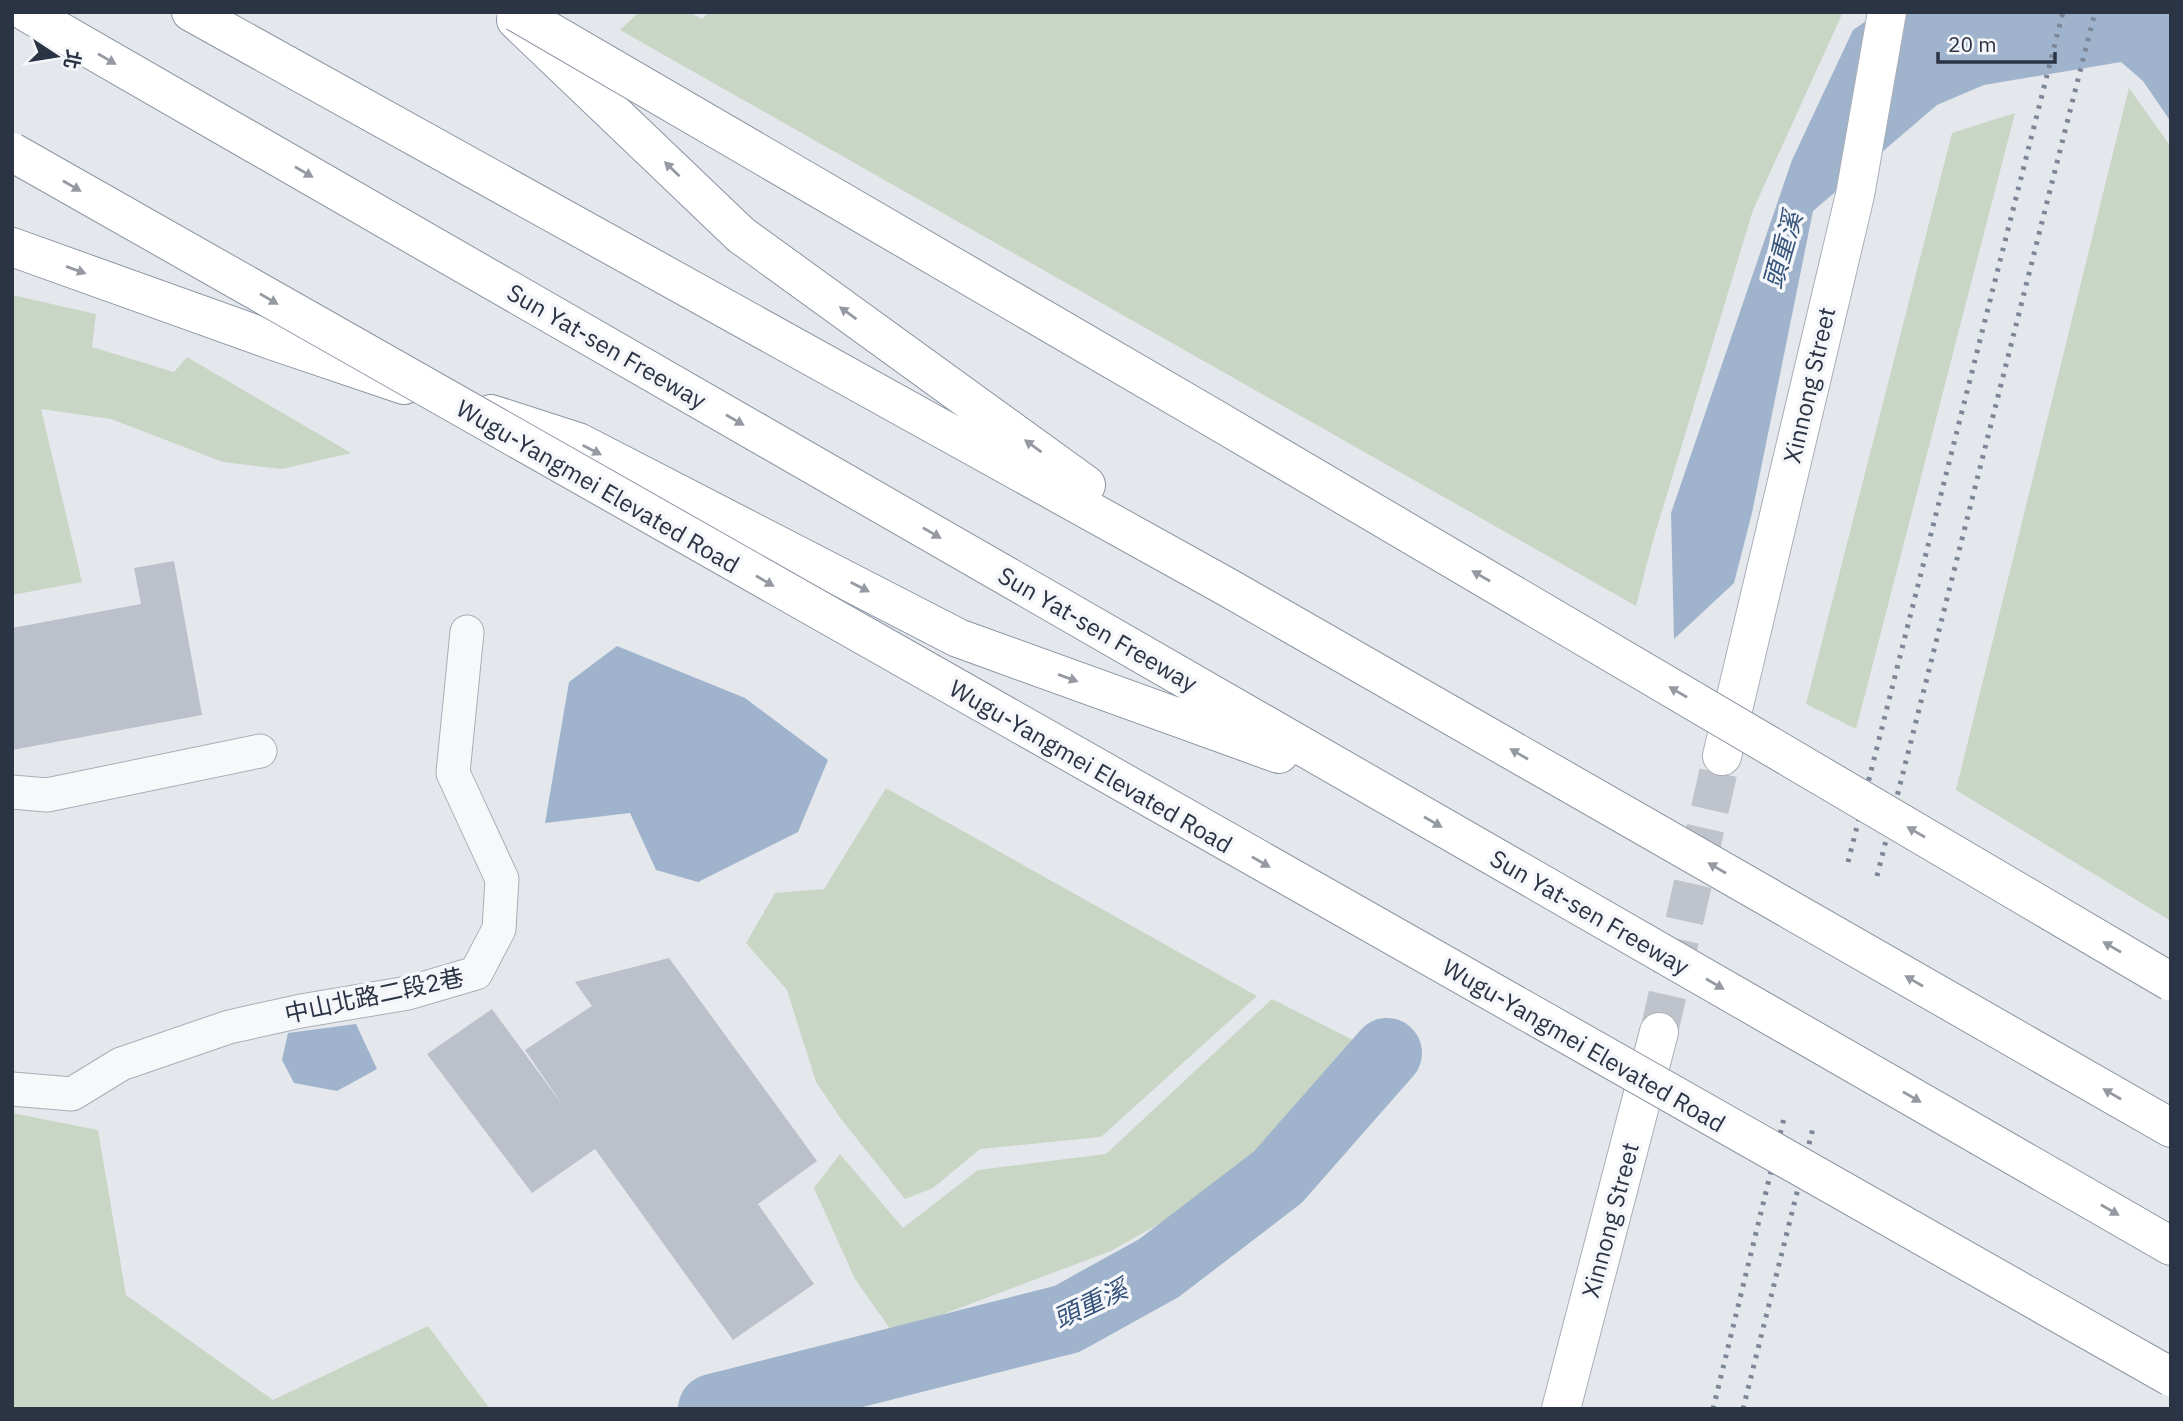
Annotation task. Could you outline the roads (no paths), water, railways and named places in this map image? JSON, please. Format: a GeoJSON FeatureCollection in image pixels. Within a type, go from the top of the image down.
{"type":"FeatureCollection","features":[{"type":"Feature","properties":{"kind":"main road","name":"Sun Yat-sen Freeway"},"geometry":{"type":"LineString","coordinates":[[26,12],[2171,1245]]}},
{"type":"Feature","properties":{"kind":"main road"},"geometry":{"type":"LineString","coordinates":[[191,12],[1227,587],[2171,1128]]}},
{"type":"Feature","properties":{"kind":"main road"},"geometry":{"type":"LineString","coordinates":[[508,12],[741,235],[1227,587]]}},
{"type":"Feature","properties":{"kind":"main road"},"geometry":{"type":"LineString","coordinates":[[516,12],[1213,418],[2171,982]]}},
{"type":"Feature","properties":{"kind":"main road","name":"Xinnong Street"},"geometry":{"type":"LineString","coordinates":[[1722,756],[1855,195],[1887,12]]}},
{"type":"Feature","properties":{"kind":"main road","name":"Wugu-Yangmei Elevated Road"},"geometry":{"type":"LineString","coordinates":[[12,152],[2171,1377]]}},
{"type":"Feature","properties":{"kind":"main road"},"geometry":{"type":"LineString","coordinates":[[12,247],[274,341],[578,442],[958,638],[1374,788]]}},
{"type":"Feature","properties":{"kind":"main road","name":"Xinnong Street"},"geometry":{"type":"LineString","coordinates":[[1561,1409],[1659,1032]]}},
{"type":"Feature","properties":{"kind":"street","name":"中山北路二段2巷"},"geometry":{"type":"LineString","coordinates":[[12,1088],[72,1094],[121,1064],[229,1027],[301,1011],[408,993],[476,973],[499,929],[502,879],[453,773],[467,632]]}},
{"type":"Feature","properties":{"kind":"street"},"geometry":{"type":"LineString","coordinates":[[12,792],[47,795],[260,751]]}},
{"type":"Feature","properties":{"kind":"water"},"geometry":{"type":"Polygon","coordinates":[[[1879,12],[2171,12],[2171,122],[2143,81],[2121,62],[1984,85],[1937,105],[1813,211],[1752,513],[1734,583],[1674,639],[1671,513],[1792,160],[1853,30],[1879,12]]]}},
{"type":"Feature","properties":{"kind":"water"},"geometry":{"type":"Polygon","coordinates":[[[617,646],[745,698],[828,760],[798,832],[698,882],[656,870],[630,813],[545,823],[569,682],[617,646]]]}},
{"type":"Feature","properties":{"kind":"water"},"geometry":{"type":"Polygon","coordinates":[[[356,1024],[377,1069],[337,1091],[294,1083],[282,1060],[288,1033],[356,1024]]]}},
{"type":"Feature","properties":{"kind":"waterway","name":"頭重溪"},"geometry":{"type":"LineString","coordinates":[[713,1409],[1067,1319],[1159,1268],[1278,1177],[1387,1053]]}},
{"type":"Feature","properties":{"kind":"tunnel"},"geometry":{"type":"LineString","coordinates":[[1659,1032],[1722,756]]}},
{"type":"Feature","properties":{"kind":"railway"},"geometry":{"type":"LineString","coordinates":[[1848,862],[2063,12]]}},
{"type":"Feature","properties":{"kind":"railway"},"geometry":{"type":"LineString","coordinates":[[1877,876],[2095,12]]}},
{"type":"Feature","properties":{"kind":"railway"},"geometry":{"type":"LineString","coordinates":[[1713,1409],[1784,1118]]}},
{"type":"Feature","properties":{"kind":"railway"},"geometry":{"type":"LineString","coordinates":[[1743,1409],[1813,1128]]}}]}
